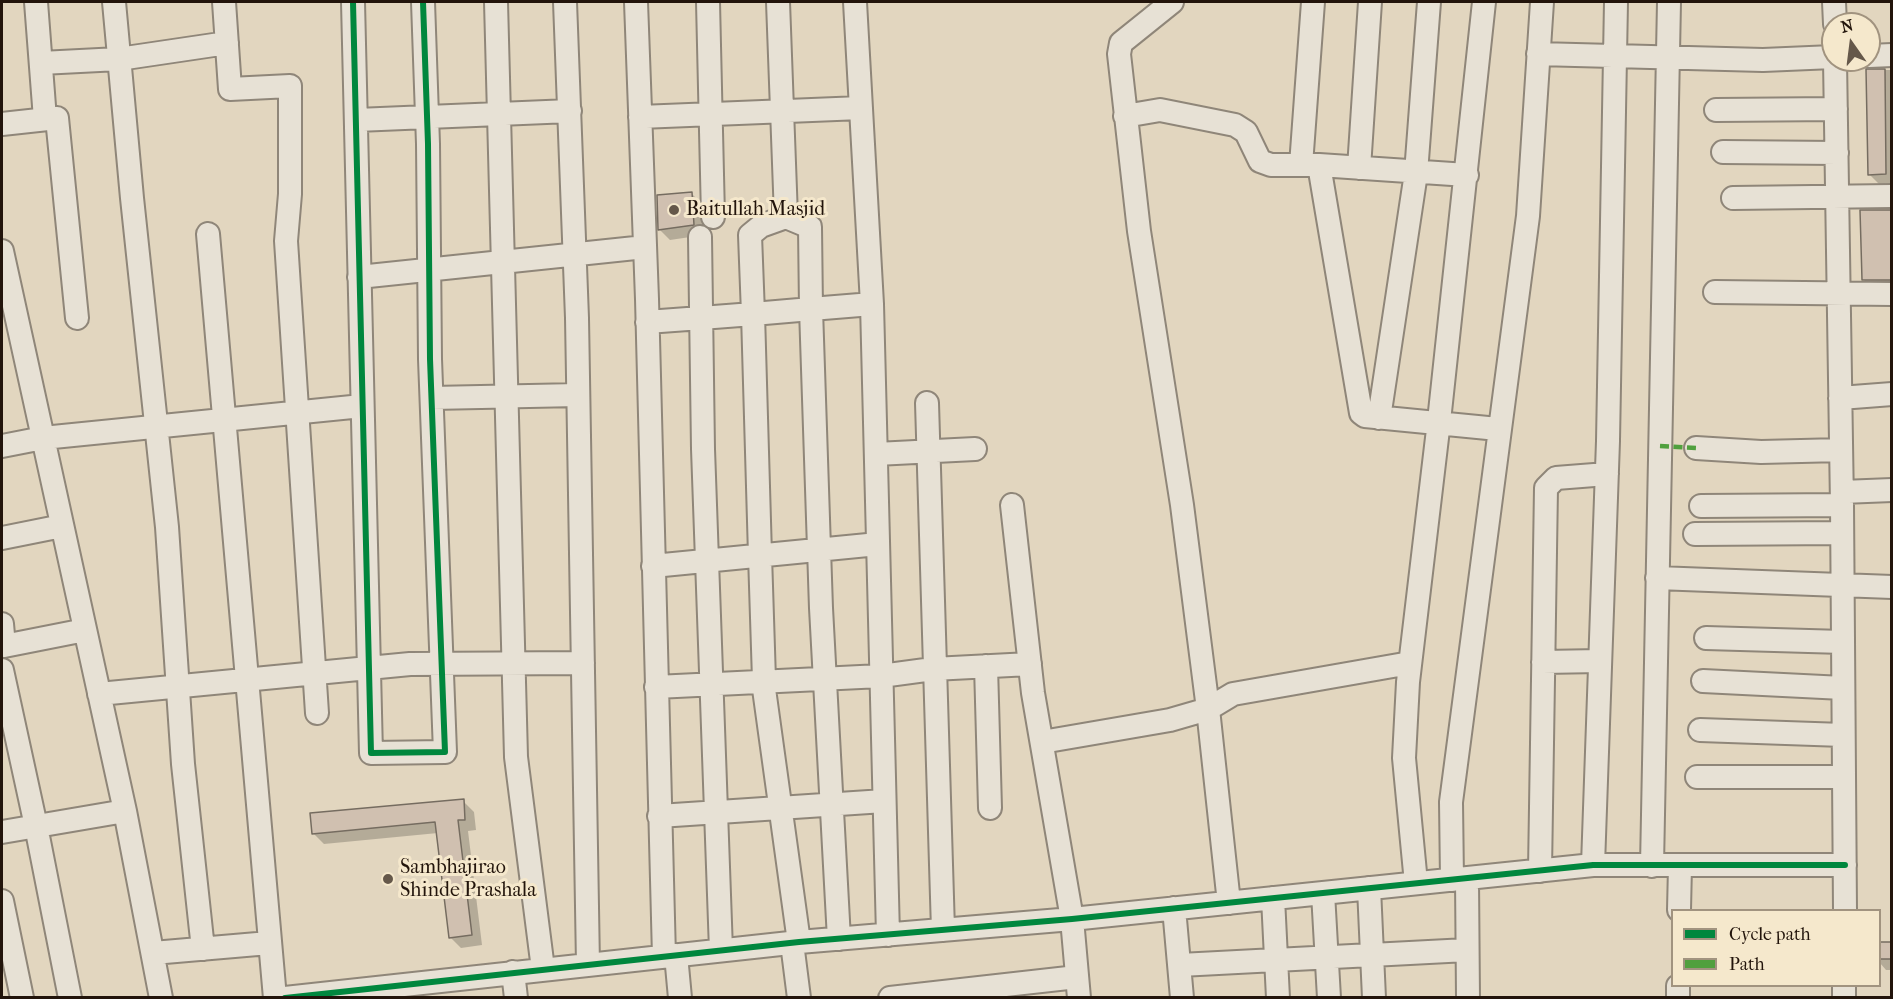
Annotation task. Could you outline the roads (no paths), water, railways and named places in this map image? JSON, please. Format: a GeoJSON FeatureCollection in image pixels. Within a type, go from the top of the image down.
{"type":"FeatureCollection","features":[{"type":"Feature","properties":{"kind":"street"},"geometry":{"type":"LineString","coordinates":[[36,2],[45,119]]}},
{"type":"Feature","properties":{"kind":"street"},"geometry":{"type":"LineString","coordinates":[[114,2],[167,527],[183,764],[203,949]]}},
{"type":"Feature","properties":{"kind":"street"},"geometry":{"type":"LineString","coordinates":[[224,2],[230,89],[290,86],[290,194],[286,242],[317,713]]}},
{"type":"Feature","properties":{"kind":"street"},"geometry":{"type":"LineString","coordinates":[[353,2],[371,753],[445,752],[432,398],[423,2]]}},
{"type":"Feature","properties":{"kind":"street"},"geometry":{"type":"LineString","coordinates":[[496,2],[516,757],[543,969]]}},
{"type":"Feature","properties":{"kind":"street"},"geometry":{"type":"LineString","coordinates":[[565,2],[575,254],[588,964]]}},
{"type":"Feature","properties":{"kind":"street"},"geometry":{"type":"LineString","coordinates":[[636,2],[648,322],[659,816],[670,955],[680,998]]}},
{"type":"Feature","properties":{"kind":"street"},"geometry":{"type":"LineString","coordinates":[[708,2],[713,217]]}},
{"type":"Feature","properties":{"kind":"street"},"geometry":{"type":"LineString","coordinates":[[778,2],[786,217]]}},
{"type":"Feature","properties":{"kind":"street"},"geometry":{"type":"LineString","coordinates":[[855,2],[872,304],[888,935]]}},
{"type":"Feature","properties":{"kind":"street"},"geometry":{"type":"LineString","coordinates":[[1172,2],[1121,43],[1119,54],[1139,231],[1182,505],[1208,709],[1229,903]]}},
{"type":"Feature","properties":{"kind":"street"},"geometry":{"type":"LineString","coordinates":[[1313,2],[1310,165],[1360,413],[1498,429]]}},
{"type":"Feature","properties":{"kind":"street"},"geometry":{"type":"LineString","coordinates":[[1359,168],[1370,2]]}},
{"type":"Feature","properties":{"kind":"street"},"geometry":{"type":"LineString","coordinates":[[1379,417],[1416,173],[1429,2]]}},
{"type":"Feature","properties":{"kind":"street"},"geometry":{"type":"LineString","coordinates":[[1416,883],[1404,758],[1410,663],[1440,421],[1484,2]]}},
{"type":"Feature","properties":{"kind":"street"},"geometry":{"type":"LineString","coordinates":[[1468,998],[1467,950],[1451,802],[1498,429],[1528,216],[1542,2]]}},
{"type":"Feature","properties":{"kind":"street"},"geometry":{"type":"LineString","coordinates":[[1593,865],[1607,474],[1616,2]]}},
{"type":"Feature","properties":{"kind":"street"},"geometry":{"type":"LineString","coordinates":[[1652,866],[1670,57],[1669,2]]}},
{"type":"Feature","properties":{"kind":"street"},"geometry":{"type":"LineString","coordinates":[[41,63],[119,58],[227,43]]}},
{"type":"Feature","properties":{"kind":"street"},"geometry":{"type":"LineString","coordinates":[[1538,54],[1763,60],[1821,58]]}},
{"type":"Feature","properties":{"kind":"street"},"geometry":{"type":"LineString","coordinates":[[1835,72],[1842,499],[1845,909]]}},
{"type":"Feature","properties":{"kind":"street"},"geometry":{"type":"LineString","coordinates":[[640,117],[861,108]]}},
{"type":"Feature","properties":{"kind":"street"},"geometry":{"type":"LineString","coordinates":[[1716,110],[1836,109]]}},
{"type":"Feature","properties":{"kind":"street"},"geometry":{"type":"LineString","coordinates":[[1125,116],[1160,110],[1235,125],[1246,132],[1260,161],[1271,165],[1310,165],[1467,175]]}},
{"type":"Feature","properties":{"kind":"street"},"geometry":{"type":"LineString","coordinates":[[357,120],[570,111]]}},
{"type":"Feature","properties":{"kind":"street"},"geometry":{"type":"LineString","coordinates":[[2,124],[57,118],[77,318]]}},
{"type":"Feature","properties":{"kind":"street"},"geometry":{"type":"LineString","coordinates":[[1723,152],[1837,153]]}},
{"type":"Feature","properties":{"kind":"street"},"geometry":{"type":"LineString","coordinates":[[1733,198],[1892,196]]}},
{"type":"Feature","properties":{"kind":"street"},"geometry":{"type":"LineString","coordinates":[[799,998],[796,942],[764,680],[750,235],[761,226],[786,217],[810,227],[819,550],[838,939]]}},
{"type":"Feature","properties":{"kind":"street"},"geometry":{"type":"LineString","coordinates":[[208,234],[275,998]]}},
{"type":"Feature","properties":{"kind":"street"},"geometry":{"type":"LineString","coordinates":[[700,237],[707,561],[721,950]]}},
{"type":"Feature","properties":{"kind":"street"},"geometry":{"type":"LineString","coordinates":[[359,277],[645,247]]}},
{"type":"Feature","properties":{"kind":"street"},"geometry":{"type":"LineString","coordinates":[[2,250],[124,811],[161,998]]}},
{"type":"Feature","properties":{"kind":"street"},"geometry":{"type":"LineString","coordinates":[[1715,292],[1892,294]]}},
{"type":"Feature","properties":{"kind":"street"},"geometry":{"type":"LineString","coordinates":[[648,322],[872,304]]}},
{"type":"Feature","properties":{"kind":"street"},"geometry":{"type":"LineString","coordinates":[[1840,398],[1892,394]]}},
{"type":"Feature","properties":{"kind":"street"},"geometry":{"type":"LineString","coordinates":[[432,398],[578,395]]}},
{"type":"Feature","properties":{"kind":"street"},"geometry":{"type":"LineString","coordinates":[[927,403],[933,669],[943,930]]}},
{"type":"Feature","properties":{"kind":"street"},"geometry":{"type":"LineString","coordinates":[[2,446],[43,438],[362,406]]}},
{"type":"Feature","properties":{"kind":"street"},"geometry":{"type":"LineString","coordinates":[[1696,448],[1761,452],[1841,450]]}},
{"type":"Feature","properties":{"kind":"street"},"geometry":{"type":"LineString","coordinates":[[876,454],[975,449]]}},
{"type":"Feature","properties":{"kind":"street"},"geometry":{"type":"LineString","coordinates":[[1540,871],[1546,488],[1556,478],[1607,474]]}},
{"type":"Feature","properties":{"kind":"street"},"geometry":{"type":"LineString","coordinates":[[1701,506],[1842,499],[1892,490]]}},
{"type":"Feature","properties":{"kind":"street"},"geometry":{"type":"LineString","coordinates":[[890,998],[1078,987],[1072,919],[1030,663],[1012,505]]}},
{"type":"Feature","properties":{"kind":"street"},"geometry":{"type":"LineString","coordinates":[[2,538],[62,526]]}},
{"type":"Feature","properties":{"kind":"street"},"geometry":{"type":"LineString","coordinates":[[1695,534],[1842,533]]}},
{"type":"Feature","properties":{"kind":"street"},"geometry":{"type":"LineString","coordinates":[[653,566],[878,544]]}},
{"type":"Feature","properties":{"kind":"street"},"geometry":{"type":"LineString","coordinates":[[1657,578],[1892,587]]}},
{"type":"Feature","properties":{"kind":"street"},"geometry":{"type":"LineString","coordinates":[[2,624],[4,646],[85,630]]}},
{"type":"Feature","properties":{"kind":"street"},"geometry":{"type":"LineString","coordinates":[[1706,638],[1843,642]]}},
{"type":"Feature","properties":{"kind":"street"},"geometry":{"type":"LineString","coordinates":[[1543,662],[1600,661]]}},
{"type":"Feature","properties":{"kind":"street"},"geometry":{"type":"LineString","coordinates":[[99,694],[369,668],[513,662],[583,663]]}},
{"type":"Feature","properties":{"kind":"street"},"geometry":{"type":"LineString","coordinates":[[656,687],[881,675],[933,669],[1030,663]]}},
{"type":"Feature","properties":{"kind":"street"},"geometry":{"type":"LineString","coordinates":[[1042,742],[1170,720],[1208,709],[1233,693],[1410,663]]}},
{"type":"Feature","properties":{"kind":"street"},"geometry":{"type":"LineString","coordinates":[[986,666],[990,808]]}},
{"type":"Feature","properties":{"kind":"street"},"geometry":{"type":"LineString","coordinates":[[2,670],[70,998]]}},
{"type":"Feature","properties":{"kind":"street"},"geometry":{"type":"LineString","coordinates":[[1703,681],[1843,688]]}},
{"type":"Feature","properties":{"kind":"street"},"geometry":{"type":"LineString","coordinates":[[1700,730],[1844,735]]}},
{"type":"Feature","properties":{"kind":"street"},"geometry":{"type":"LineString","coordinates":[[1697,777],[1844,777]]}},
{"type":"Feature","properties":{"kind":"street"},"geometry":{"type":"LineString","coordinates":[[659,816],[779,810],[884,801]]}},
{"type":"Feature","properties":{"kind":"street"},"geometry":{"type":"LineString","coordinates":[[2,832],[124,811]]}},
{"type":"Feature","properties":{"kind":"street"},"geometry":{"type":"LineString","coordinates":[[285,998],[415,990],[513,972],[670,955],[1072,919],[1593,865],[1845,865]]}},
{"type":"Feature","properties":{"kind":"street"},"geometry":{"type":"LineString","coordinates":[[1679,909],[1680,866]]}},
{"type":"Feature","properties":{"kind":"street"},"geometry":{"type":"LineString","coordinates":[[1369,888],[1374,998]]}},
{"type":"Feature","properties":{"kind":"street"},"geometry":{"type":"LineString","coordinates":[[1323,893],[1329,998]]}},
{"type":"Feature","properties":{"kind":"street"},"geometry":{"type":"LineString","coordinates":[[1273,898],[1278,998]]}},
{"type":"Feature","properties":{"kind":"street"},"geometry":{"type":"LineString","coordinates":[[2,901],[22,998]]}},
{"type":"Feature","properties":{"kind":"street"},"geometry":{"type":"LineString","coordinates":[[1174,908],[1182,998]]}},
{"type":"Feature","properties":{"kind":"street"},"geometry":{"type":"LineString","coordinates":[[153,953],[269,943]]}},
{"type":"Feature","properties":{"kind":"street"},"geometry":{"type":"LineString","coordinates":[[1180,965],[1467,950]]}},
{"type":"Feature","properties":{"kind":"street"},"geometry":{"type":"LineString","coordinates":[[513,972],[516,998]]}},
{"type":"Feature","properties":{"kind":"place","name":"Baitullah Masjid"},"geometry":{"type":"Point","coordinates":[674,210]}},
{"type":"Feature","properties":{"kind":"place","name":"Sambhajirao Shinde Prashala"},"geometry":{"type":"Point","coordinates":[388,879]}}]}
